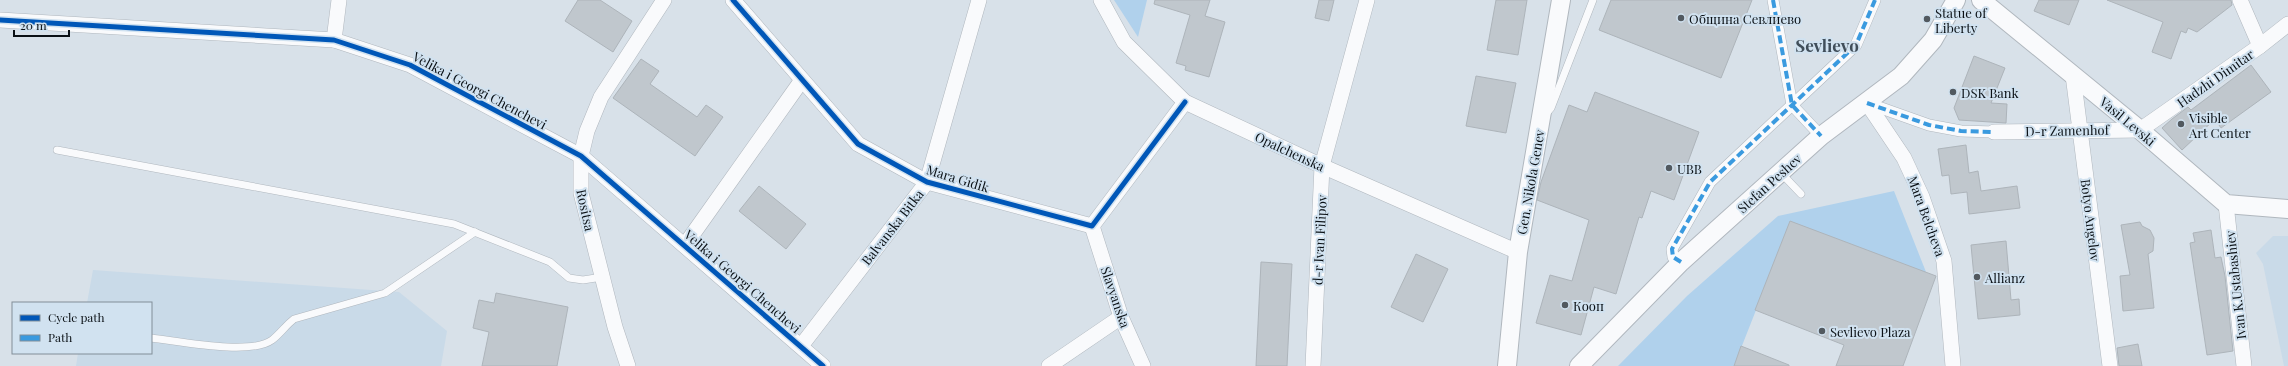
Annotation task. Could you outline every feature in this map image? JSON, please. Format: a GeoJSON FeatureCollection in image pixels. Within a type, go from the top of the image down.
{"type":"FeatureCollection","features":[{"type":"Feature","properties":{"kind":"street"},"geometry":{"type":"LineString","coordinates":[[334,40],[339,0]]}},
{"type":"Feature","properties":{"kind":"street","name":"Rositsa"},"geometry":{"type":"LineString","coordinates":[[628,366],[615,327],[581,193],[581,156],[587,131],[601,97],[664,0]]}},
{"type":"Feature","properties":{"kind":"street","name":"Mara Gidik"},"geometry":{"type":"LineString","coordinates":[[733,0],[858,144],[927,182],[1092,226]]}},
{"type":"Feature","properties":{"kind":"street","name":"Balvanska Bitka"},"geometry":{"type":"LineString","coordinates":[[801,346],[927,182],[979,0]]}},
{"type":"Feature","properties":{"kind":"street","name":"Opalchenska"},"geometry":{"type":"LineString","coordinates":[[1101,0],[1124,42],[1185,102],[1322,166],[1518,252]]}},
{"type":"Feature","properties":{"kind":"street","name":"d-r Ivan Filipov"},"geometry":{"type":"LineString","coordinates":[[1314,366],[1322,166],[1367,0]]}},
{"type":"Feature","properties":{"kind":"street","name":"Gen. Nikola Genev"},"geometry":{"type":"LineString","coordinates":[[1507,366],[1518,252],[1561,0]]}},
{"type":"Feature","properties":{"kind":"street"},"geometry":{"type":"LineString","coordinates":[[1773,0],[1792,105],[1821,136]]}},
{"type":"Feature","properties":{"kind":"street"},"geometry":{"type":"LineString","coordinates":[[1681,262],[1674,257],[1672,249],[1710,182],[1856,45],[1875,0]]}},
{"type":"Feature","properties":{"kind":"street","name":"Stefan Peshev"},"geometry":{"type":"LineString","coordinates":[[1579,366],[1681,262],[1821,136],[1901,76],[1933,40],[1956,0]]}},
{"type":"Feature","properties":{"kind":"street","name":"Vasil Levski"},"geometry":{"type":"LineString","coordinates":[[1981,0],[2140,130],[2226,204]]}},
{"type":"Feature","properties":{"kind":"street"},"geometry":{"type":"LineString","coordinates":[[2240,0],[2260,46]]}},
{"type":"Feature","properties":{"kind":"street","name":"Velika i Georgi Chenchevi"},"geometry":{"type":"LineString","coordinates":[[0,20],[334,40],[410,65],[581,156],[823,366]]}},
{"type":"Feature","properties":{"kind":"street","name":"Hadzhi Dimitar"},"geometry":{"type":"LineString","coordinates":[[2140,130],[2260,46],[2288,24]]}},
{"type":"Feature","properties":{"kind":"street","name":"Botyo Angelov"},"geometry":{"type":"LineString","coordinates":[[2073,75],[2110,366]]}},
{"type":"Feature","properties":{"kind":"street"},"geometry":{"type":"LineString","coordinates":[[685,245],[802,80]]}},
{"type":"Feature","properties":{"kind":"street"},"geometry":{"type":"LineString","coordinates":[[1092,226],[1185,102]]}},
{"type":"Feature","properties":{"kind":"street"},"geometry":{"type":"LineString","coordinates":[[1867,103],[1929,125],[1961,131],[1994,132]]}},
{"type":"Feature","properties":{"kind":"street","name":"Mara Belcheva"},"geometry":{"type":"LineString","coordinates":[[1867,103],[1904,158],[1922,197],[1944,261],[1953,366]]}},
{"type":"Feature","properties":{"kind":"street","name":"D-r Zamenhof"},"geometry":{"type":"LineString","coordinates":[[1994,132],[2140,130]]}},
{"type":"Feature","properties":{"kind":"street"},"geometry":{"type":"LineString","coordinates":[[2226,204],[2288,209]]}},
{"type":"Feature","properties":{"kind":"street","name":"Ivan K.Ustabashiev"},"geometry":{"type":"LineString","coordinates":[[2226,204],[2244,366]]}},
{"type":"Feature","properties":{"kind":"street","name":"Slavyanska"},"geometry":{"type":"LineString","coordinates":[[1092,226],[1120,317],[1143,366]]}},
{"type":"Feature","properties":{"kind":"street"},"geometry":{"type":"LineString","coordinates":[[1049,366],[1120,317]]}},
{"type":"Feature","properties":{"kind":"lane"},"geometry":{"type":"LineString","coordinates":[[1541,117],[1552,108],[1593,0]]}},
{"type":"Feature","properties":{"kind":"lane"},"geometry":{"type":"LineString","coordinates":[[56,150],[454,224],[550,262],[569,278],[583,280],[602,277]]}},
{"type":"Feature","properties":{"kind":"lane"},"geometry":{"type":"LineString","coordinates":[[1781,173],[1801,194]]}},
{"type":"Feature","properties":{"kind":"lane"},"geometry":{"type":"LineString","coordinates":[[152,338],[244,348],[259,346],[273,340],[283,327],[294,319],[385,293],[474,232]]}},
{"type":"Feature","properties":{"kind":"shaded area"},"geometry":{"type":"Polygon","coordinates":[[[1114,0],[1147,0],[1138,37],[1114,0]]]}},
{"type":"Feature","properties":{"kind":"shaded area"},"geometry":{"type":"Polygon","coordinates":[[[1894,191],[1926,272],[1773,267],[1734,366],[1618,366],[1687,296],[1778,216],[1894,191]]]}},
{"type":"Feature","properties":{"kind":"shaded area"},"geometry":{"type":"Polygon","coordinates":[[[2273,236],[2288,236],[2288,366],[2284,366],[2263,264],[2256,253],[2273,236]]]}},
{"type":"Feature","properties":{"kind":"shaded area"},"geometry":{"type":"Polygon","coordinates":[[[93,270],[399,292],[447,331],[441,366],[76,366],[78,354],[152,354],[152,302],[87,302],[93,270]]]}},
{"type":"Feature","properties":{"kind":"building"},"geometry":{"type":"Polygon","coordinates":[[[578,0],[600,0],[632,21],[613,52],[565,21],[578,0]]]}},
{"type":"Feature","properties":{"kind":"building"},"geometry":{"type":"Polygon","coordinates":[[[1155,0],[1210,0],[1205,16],[1225,22],[1209,77],[1185,70],[1186,66],[1176,63],[1190,15],[1154,4],[1155,0]]]}},
{"type":"Feature","properties":{"kind":"building"},"geometry":{"type":"Polygon","coordinates":[[[1319,0],[1334,0],[1329,21],[1315,18],[1319,0]]]}},
{"type":"Feature","properties":{"kind":"building"},"geometry":{"type":"Polygon","coordinates":[[[1496,0],[1527,0],[1518,55],[1487,50],[1496,0]]]}},
{"type":"Feature","properties":{"kind":"building"},"geometry":{"type":"Polygon","coordinates":[[[1611,0],[1752,0],[1721,78],[1599,30],[1611,0]]]}},
{"type":"Feature","properties":{"kind":"building"},"geometry":{"type":"Polygon","coordinates":[[[2039,0],[2079,0],[2069,25],[2034,11],[2039,0]]]}},
{"type":"Feature","properties":{"kind":"building"},"geometry":{"type":"Polygon","coordinates":[[[2107,0],[2231,0],[2232,5],[2197,32],[2188,28],[2186,33],[2181,31],[2171,59],[2152,52],[2163,22],[2107,0]]]}},
{"type":"Feature","properties":{"kind":"building"},"geometry":{"type":"Polygon","coordinates":[[[1974,56],[2005,68],[1991,103],[2007,104],[2006,123],[1959,120],[1954,108],[1974,56]]]}},
{"type":"Feature","properties":{"kind":"building"},"geometry":{"type":"Polygon","coordinates":[[[641,59],[659,71],[650,84],[697,117],[706,105],[723,117],[695,156],[613,98],[641,59]]]}},
{"type":"Feature","properties":{"kind":"building"},"geometry":{"type":"Polygon","coordinates":[[[2251,65],[2271,92],[2221,128],[2215,119],[2182,150],[2162,128],[2188,107],[2191,110],[2251,65]]]}},
{"type":"Feature","properties":{"kind":"building"},"geometry":{"type":"Polygon","coordinates":[[[1476,76],[1516,83],[1506,133],[1466,126],[1476,76]]]}},
{"type":"Feature","properties":{"kind":"building"},"geometry":{"type":"Polygon","coordinates":[[[1595,92],[1699,132],[1674,200],[1651,191],[1642,218],[1639,217],[1616,294],[1594,287],[1581,335],[1536,323],[1550,275],[1572,281],[1589,220],[1537,200],[1541,182],[1569,105],[1587,112],[1595,92]]]}},
{"type":"Feature","properties":{"kind":"building"},"geometry":{"type":"Polygon","coordinates":[[[1966,145],[1969,173],[1978,171],[1981,191],[2017,186],[2020,208],[1969,214],[1967,192],[1951,194],[1949,175],[1942,176],[1938,149],[1966,145]]]}},
{"type":"Feature","properties":{"kind":"building"},"geometry":{"type":"Polygon","coordinates":[[[759,186],[806,224],[786,249],[739,211],[759,186]]]}},
{"type":"Feature","properties":{"kind":"building"},"geometry":{"type":"Polygon","coordinates":[[[1790,221],[1936,276],[1903,366],[1836,366],[1844,345],[1755,310],[1790,221]]]}},
{"type":"Feature","properties":{"kind":"building"},"geometry":{"type":"Polygon","coordinates":[[[2140,222],[2142,226],[2150,230],[2154,238],[2153,251],[2148,254],[2154,308],[2123,311],[2120,276],[2130,275],[2121,225],[2140,222]]]}},
{"type":"Feature","properties":{"kind":"building"},"geometry":{"type":"Polygon","coordinates":[[[2211,230],[2215,258],[2221,257],[2225,276],[2233,351],[2207,355],[2190,243],[2195,242],[2193,233],[2211,230]]]}},
{"type":"Feature","properties":{"kind":"building"},"geometry":{"type":"Polygon","coordinates":[[[2006,241],[2011,300],[2019,299],[2020,315],[1978,319],[1971,245],[2006,241]]]}},
{"type":"Feature","properties":{"kind":"building"},"geometry":{"type":"Polygon","coordinates":[[[1416,254],[1448,269],[1423,322],[1391,307],[1416,254]]]}},
{"type":"Feature","properties":{"kind":"building"},"geometry":{"type":"Polygon","coordinates":[[[1261,262],[1292,264],[1287,366],[1256,366],[1261,262]]]}},
{"type":"Feature","properties":{"kind":"building"},"geometry":{"type":"Polygon","coordinates":[[[496,293],[568,307],[557,366],[482,366],[489,332],[473,328],[479,300],[494,303],[496,293]]]}},
{"type":"Feature","properties":{"kind":"building"},"geometry":{"type":"Polygon","coordinates":[[[2138,344],[2142,366],[2119,366],[2117,348],[2138,344]]]}},
{"type":"Feature","properties":{"kind":"building"},"geometry":{"type":"Polygon","coordinates":[[[1741,346],[1789,365],[1789,366],[1734,366],[1741,346]]]}},
{"type":"Feature","properties":{"kind":"marked path"},"geometry":{"type":"LineString","coordinates":[[1773,0],[1792,105],[1821,136]]}},
{"type":"Feature","properties":{"kind":"marked path"},"geometry":{"type":"LineString","coordinates":[[1681,262],[1673,257],[1672,249],[1710,182],[1856,45],[1875,0]]}},
{"type":"Feature","properties":{"kind":"marked path"},"geometry":{"type":"LineString","coordinates":[[1867,103],[1929,125],[1961,131],[1994,132]]}},
{"type":"Feature","properties":{"kind":"cycle path"},"geometry":{"type":"LineString","coordinates":[[733,0],[858,144],[927,182],[1092,226],[1185,102]]}},
{"type":"Feature","properties":{"kind":"cycle path"},"geometry":{"type":"LineString","coordinates":[[0,20],[334,40],[410,65],[581,156],[823,366]]}},
{"type":"Feature","properties":{"kind":"place","name":"Община Севлиево"},"geometry":{"type":"Point","coordinates":[1681,18]}},
{"type":"Feature","properties":{"kind":"place","name":"Statue of Liberty"},"geometry":{"type":"Point","coordinates":[1927,19]}},
{"type":"Feature","properties":{"kind":"place","name":"DSK Bank"},"geometry":{"type":"Point","coordinates":[1953,92]}},
{"type":"Feature","properties":{"kind":"place","name":"Visible Art Center"},"geometry":{"type":"Point","coordinates":[2181,124]}},
{"type":"Feature","properties":{"kind":"place","name":"UBB"},"geometry":{"type":"Point","coordinates":[1669,168]}},
{"type":"Feature","properties":{"kind":"place","name":"Allianz"},"geometry":{"type":"Point","coordinates":[1977,277]}},
{"type":"Feature","properties":{"kind":"place","name":"Кооп"},"geometry":{"type":"Point","coordinates":[1565,305]}},
{"type":"Feature","properties":{"kind":"place","name":"Sevlievo Plaza"},"geometry":{"type":"Point","coordinates":[1822,331]}},
{"type":"Feature","properties":{"kind":"district","name":"Sevlievo"},"geometry":{"type":"Point","coordinates":[1827,45]}}]}
